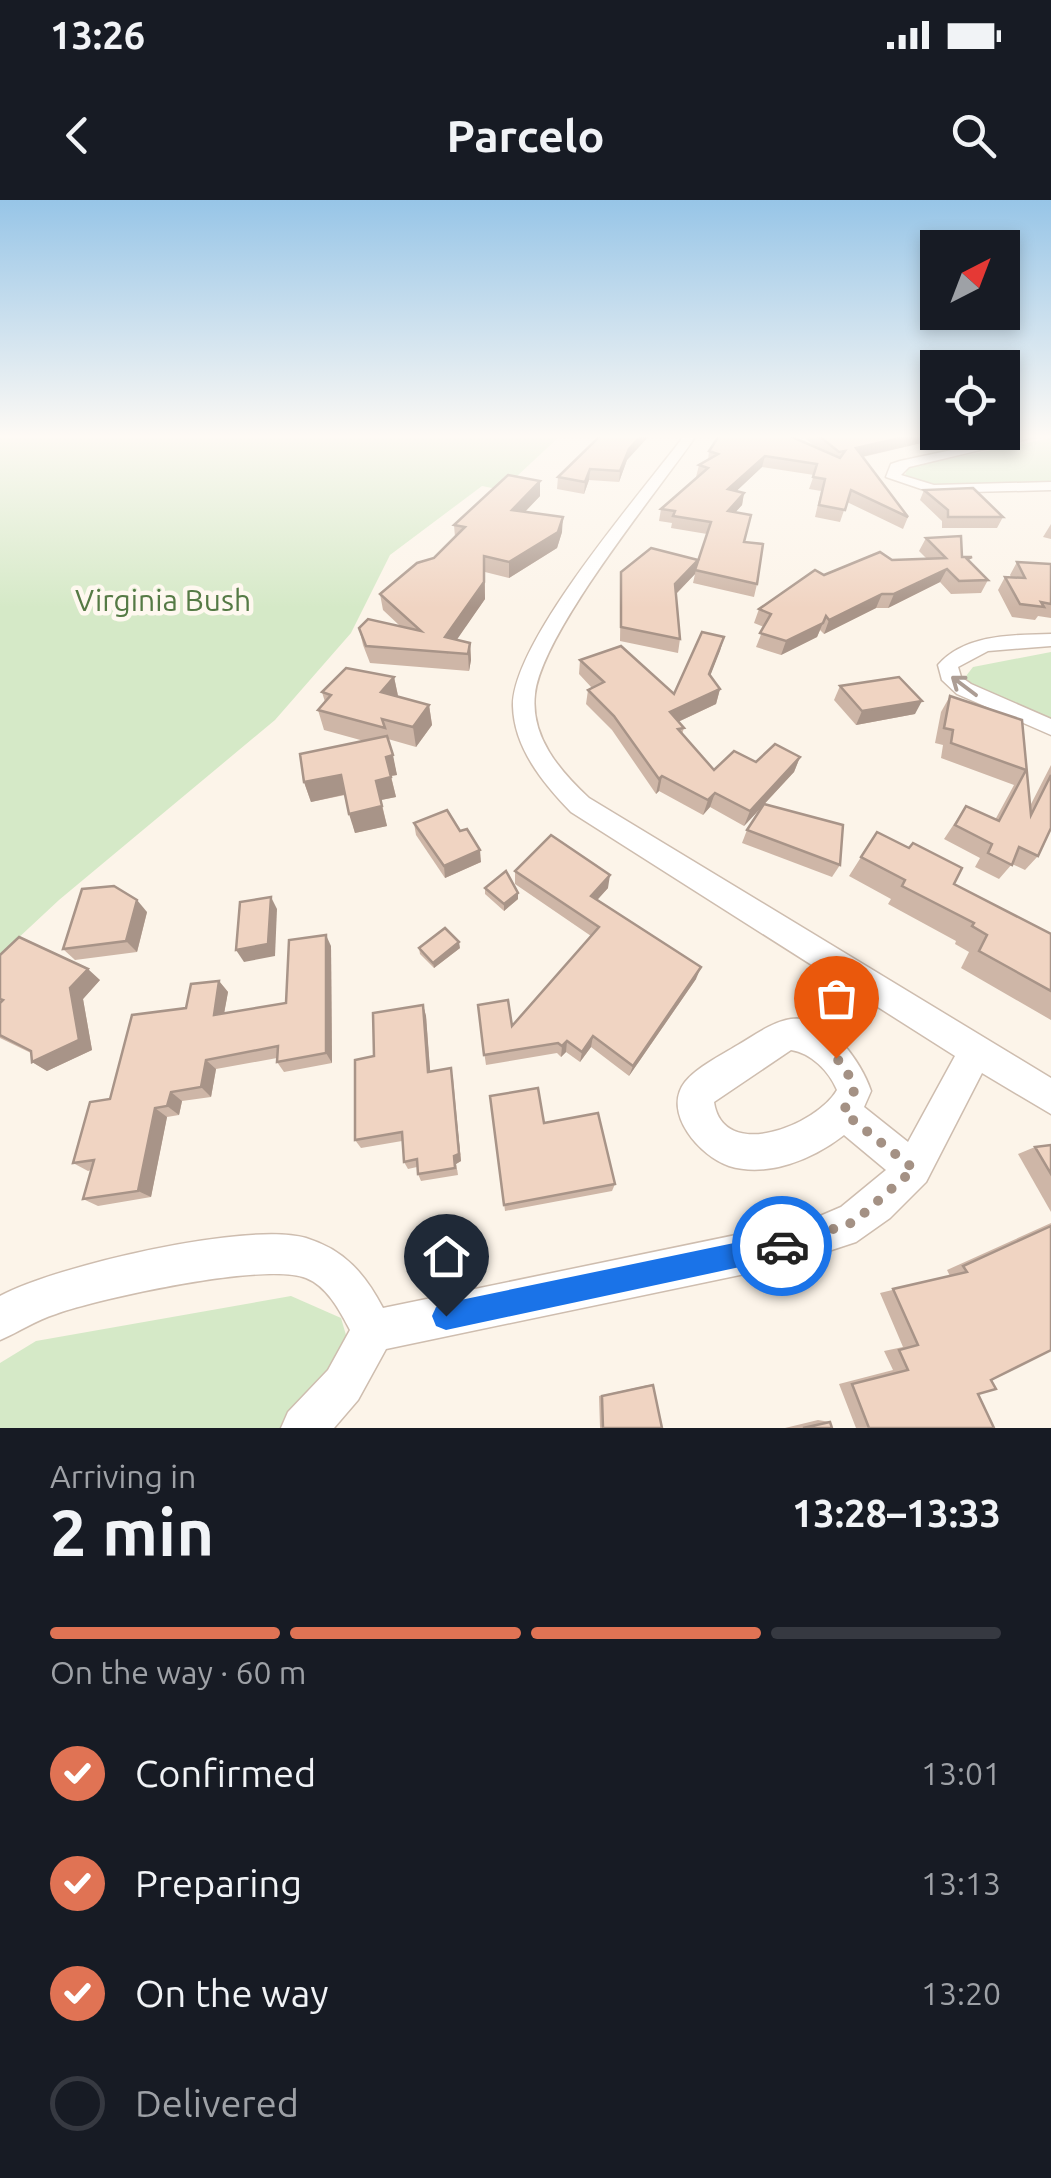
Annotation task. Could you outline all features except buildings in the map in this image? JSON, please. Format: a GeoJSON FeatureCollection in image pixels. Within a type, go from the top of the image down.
{"type":"FeatureCollection","features":[{"type":"Feature","properties":{"kind":"street"},"geometry":{"type":"LineString","coordinates":[[649,493],[550,634],[528,673],[523,714],[538,756],[554,780],[580,805],[1051,1097]]}},
{"type":"Feature","properties":{"kind":"street"},"geometry":{"type":"LineString","coordinates":[[1051,640],[989,645],[965,653],[948,665],[948,672],[952,680],[983,700],[1051,728]]}},
{"type":"Feature","properties":{"kind":"street"},"geometry":{"type":"LineString","coordinates":[[304,1428],[343,1385],[373,1331],[700,1266],[808,1240],[854,1222],[914,1169],[943,1121],[974,1050]]}},
{"type":"Feature","properties":{"kind":"street"},"geometry":{"type":"LineString","coordinates":[[843,1112],[914,1169]]}},
{"type":"Feature","properties":{"kind":"street"},"geometry":{"type":"LineString","coordinates":[[0,1320],[25,1302],[62,1290],[268,1252],[302,1254],[330,1270],[352,1290],[373,1331]]}},
{"type":"Feature","properties":{"kind":"green space","name":"Virginia Bush"},"geometry":{"type":"Polygon","coordinates":[[[0,493],[472,493],[390,555],[351,633],[275,720],[59,900],[0,955],[0,493]]]}},
{"type":"Feature","properties":{"kind":"green space"},"geometry":{"type":"Polygon","coordinates":[[[1051,652],[1051,726],[969,687],[966,676],[973,667],[1051,652]]]}},
{"type":"Feature","properties":{"kind":"green space"},"geometry":{"type":"Polygon","coordinates":[[[291,1296],[341,1318],[356,1369],[321,1428],[0,1428],[0,1363],[36,1341],[291,1296]]]}},
{"type":"Feature","properties":{"kind":"way so far"},"geometry":{"type":"LineString","coordinates":[[782,1246],[854,1222],[914,1169],[843,1112],[854,1091],[846,1068],[836,1058]]}},
{"type":"Feature","properties":{"kind":"route"},"geometry":{"type":"LineString","coordinates":[[446,1316],[782,1246]]}}]}
